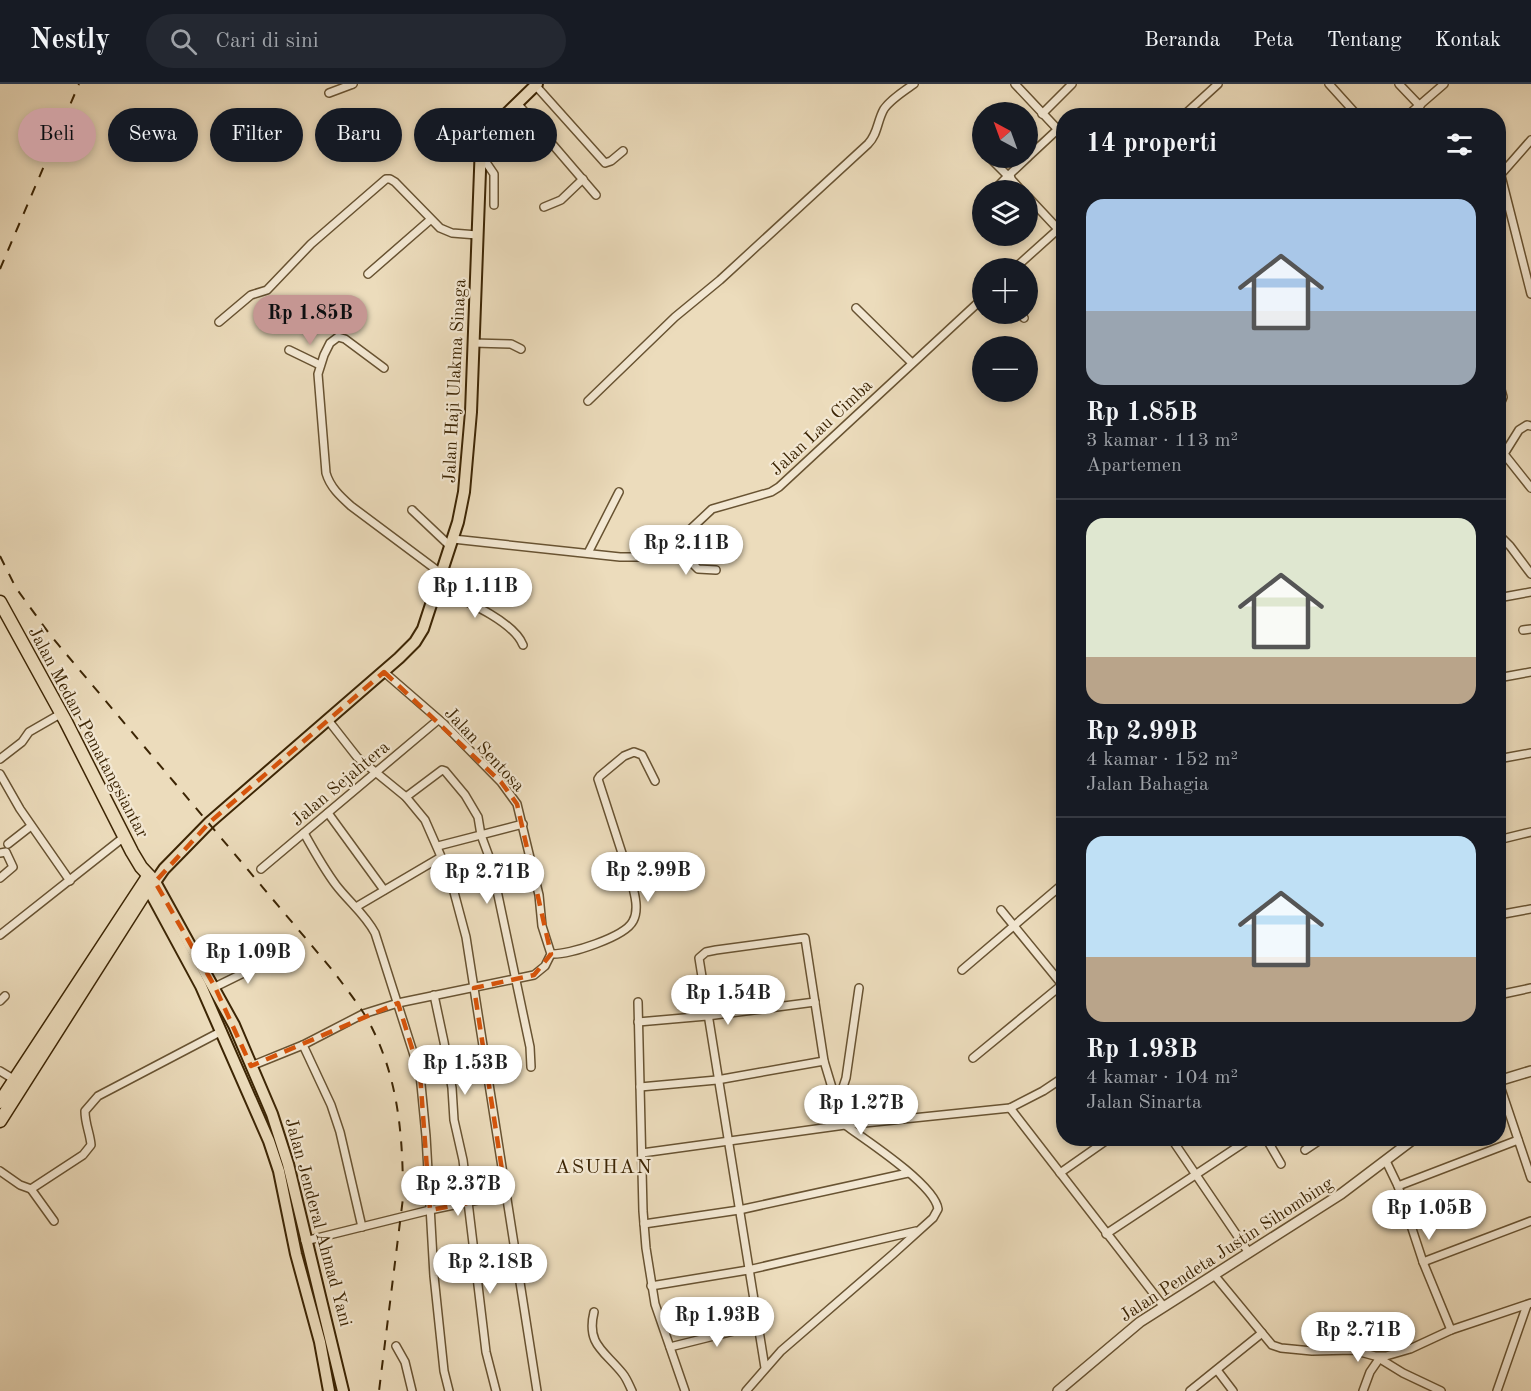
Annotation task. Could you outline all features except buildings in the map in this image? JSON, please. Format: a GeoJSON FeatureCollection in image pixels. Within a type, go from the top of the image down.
{"type":"FeatureCollection","features":[{"type":"Feature","properties":{"kind":"highway","name":"Jalan Medan-Pematangsiantar"},"geometry":{"type":"LineString","coordinates":[[0,602],[62,713],[124,837],[148,879]]}},
{"type":"Feature","properties":{"kind":"highway"},"geometry":{"type":"LineString","coordinates":[[0,1102],[148,879]]}},
{"type":"Feature","properties":{"kind":"highway"},"geometry":{"type":"LineString","coordinates":[[0,1121],[148,879]]}},
{"type":"Feature","properties":{"kind":"main road","name":"Jalan Haji Ulakma Sinaga"},"geometry":{"type":"LineString","coordinates":[[512,108],[534,86]]}},
{"type":"Feature","properties":{"kind":"main road","name":"Jalan Haji Ulakma Sinaga"},"geometry":{"type":"LineString","coordinates":[[148,879],[164,869],[210,822],[384,672],[415,642],[423,629],[452,542],[464,492],[471,412],[480,162]]}},
{"type":"Feature","properties":{"kind":"main road","name":"Jalan Jenderal Ahmad Yani"},"geometry":{"type":"LineString","coordinates":[[148,879],[215,987],[251,1066],[301,1214],[305,1241],[343,1391]]}},
{"type":"Feature","properties":{"kind":"main road","name":"Jalan Jenderal Ahmad Yani"},"geometry":{"type":"LineString","coordinates":[[148,879],[273,1135],[296,1254],[320,1342],[330,1391]]}},
{"type":"Feature","properties":{"kind":"main road"},"geometry":{"type":"LineString","coordinates":[[289,1218],[301,1214]]}},
{"type":"Feature","properties":{"kind":"street"},"geometry":{"type":"LineString","coordinates":[[328,93],[353,84]]}},
{"type":"Feature","properties":{"kind":"street"},"geometry":{"type":"LineString","coordinates":[[588,401],[619,368],[720,280],[868,144],[876,134],[887,106],[914,84]]}},
{"type":"Feature","properties":{"kind":"street"},"geometry":{"type":"LineString","coordinates":[[1015,84],[1056,129]]}},
{"type":"Feature","properties":{"kind":"street"},"geometry":{"type":"LineString","coordinates":[[1042,114],[1072,84]]}},
{"type":"Feature","properties":{"kind":"street"},"geometry":{"type":"LineString","coordinates":[[1192,108],[1218,84]]}},
{"type":"Feature","properties":{"kind":"street"},"geometry":{"type":"LineString","coordinates":[[1329,84],[1351,108]]}},
{"type":"Feature","properties":{"kind":"street"},"geometry":{"type":"LineString","coordinates":[[1399,84],[1420,106]]}},
{"type":"Feature","properties":{"kind":"street"},"geometry":{"type":"LineString","coordinates":[[1417,108],[1444,84]]}},
{"type":"Feature","properties":{"kind":"street"},"geometry":{"type":"LineString","coordinates":[[534,86],[605,163],[623,151]]}},
{"type":"Feature","properties":{"kind":"street"},"geometry":{"type":"LineString","coordinates":[[517,103],[596,195]]}},
{"type":"Feature","properties":{"kind":"street"},"geometry":{"type":"LineString","coordinates":[[1038,147],[1056,131]]}},
{"type":"Feature","properties":{"kind":"street"},"geometry":{"type":"LineString","coordinates":[[1506,168],[1531,140]]}},
{"type":"Feature","properties":{"kind":"street"},"geometry":{"type":"LineString","coordinates":[[486,162],[494,174],[494,205]]}},
{"type":"Feature","properties":{"kind":"street"},"geometry":{"type":"LineString","coordinates":[[1000,168],[1009,178]]}},
{"type":"Feature","properties":{"kind":"street"},"geometry":{"type":"LineString","coordinates":[[1006,180],[1015,168]]}},
{"type":"Feature","properties":{"kind":"street"},"geometry":{"type":"LineString","coordinates":[[219,322],[251,295],[267,290],[311,244],[386,179],[396,182],[430,220],[445,231],[477,235]]}},
{"type":"Feature","properties":{"kind":"street"},"geometry":{"type":"LineString","coordinates":[[544,207],[561,200],[583,180]]}},
{"type":"Feature","properties":{"kind":"street"},"geometry":{"type":"LineString","coordinates":[[1506,188],[1529,275],[1531,294]]}},
{"type":"Feature","properties":{"kind":"street"},"geometry":{"type":"LineString","coordinates":[[1038,206],[1056,222]]}},
{"type":"Feature","properties":{"kind":"street"},"geometry":{"type":"LineString","coordinates":[[368,274],[430,220]]}},
{"type":"Feature","properties":{"kind":"street"},"geometry":{"type":"LineString","coordinates":[[1027,258],[1056,231]]}},
{"type":"Feature","properties":{"kind":"street"},"geometry":{"type":"LineString","coordinates":[[856,308],[912,363]]}},
{"type":"Feature","properties":{"kind":"street","name":"Jalan Lau Cimba"},"geometry":{"type":"LineString","coordinates":[[452,542],[588,553],[620,558],[653,557],[665,553],[712,509],[779,488],[972,308]]}},
{"type":"Feature","properties":{"kind":"street"},"geometry":{"type":"LineString","coordinates":[[384,368],[345,339],[338,337],[330,343],[318,374],[328,481],[337,494],[351,506],[441,574]]}},
{"type":"Feature","properties":{"kind":"street"},"geometry":{"type":"LineString","coordinates":[[473,343],[511,344],[521,349]]}},
{"type":"Feature","properties":{"kind":"street"},"geometry":{"type":"LineString","coordinates":[[289,350],[320,365]]}},
{"type":"Feature","properties":{"kind":"street"},"geometry":{"type":"LineString","coordinates":[[1506,451],[1519,430],[1527,425],[1531,426]]}},
{"type":"Feature","properties":{"kind":"street"},"geometry":{"type":"LineString","coordinates":[[1506,457],[1531,488]]}},
{"type":"Feature","properties":{"kind":"street"},"geometry":{"type":"LineString","coordinates":[[588,553],[620,492]]}},
{"type":"Feature","properties":{"kind":"street"},"geometry":{"type":"LineString","coordinates":[[412,510],[452,542]]}},
{"type":"Feature","properties":{"kind":"street"},"geometry":{"type":"LineString","coordinates":[[1506,542],[1531,574]]}},
{"type":"Feature","properties":{"kind":"street"},"geometry":{"type":"LineString","coordinates":[[674,545],[698,569],[716,570]]}},
{"type":"Feature","properties":{"kind":"street"},"geometry":{"type":"LineString","coordinates":[[437,588],[484,610],[517,633],[523,645]]}},
{"type":"Feature","properties":{"kind":"street"},"geometry":{"type":"LineString","coordinates":[[1506,597],[1531,592]]}},
{"type":"Feature","properties":{"kind":"street","name":"Jalan Sentosa"},"geometry":{"type":"LineString","coordinates":[[384,672],[438,720],[501,783],[517,804],[539,895],[542,926],[551,954]]}},
{"type":"Feature","properties":{"kind":"street"},"geometry":{"type":"LineString","coordinates":[[1506,677],[1531,672]]}},
{"type":"Feature","properties":{"kind":"street"},"geometry":{"type":"LineString","coordinates":[[0,759],[22,742],[29,732],[62,713]]}},
{"type":"Feature","properties":{"kind":"street"},"geometry":{"type":"LineString","coordinates":[[328,720],[357,757],[406,797],[425,820],[450,877],[466,937],[537,1391]]}},
{"type":"Feature","properties":{"kind":"street","name":"Jalan Sejahtera"},"geometry":{"type":"LineString","coordinates":[[261,869],[438,720]]}},
{"type":"Feature","properties":{"kind":"street"},"geometry":{"type":"LineString","coordinates":[[251,1066],[303,1044],[363,1014],[398,1003],[534,975],[540,972],[551,954],[574,952],[592,946],[629,926],[634,920],[636,899],[599,783],[600,776],[624,756],[634,752],[642,755],[655,781]]}},
{"type":"Feature","properties":{"kind":"street"},"geometry":{"type":"LineString","coordinates":[[1506,758],[1531,753]]}},
{"type":"Feature","properties":{"kind":"street"},"geometry":{"type":"LineString","coordinates":[[406,797],[442,770],[470,802],[478,817],[481,835],[491,862],[530,1047],[531,1066]]}},
{"type":"Feature","properties":{"kind":"street"},"geometry":{"type":"LineString","coordinates":[[0,774],[31,826],[70,882]]}},
{"type":"Feature","properties":{"kind":"street"},"geometry":{"type":"LineString","coordinates":[[328,813],[384,890]]}},
{"type":"Feature","properties":{"kind":"street"},"geometry":{"type":"LineString","coordinates":[[438,846],[523,824]]}},
{"type":"Feature","properties":{"kind":"street"},"geometry":{"type":"LineString","coordinates":[[8,844],[31,826]]}},
{"type":"Feature","properties":{"kind":"street"},"geometry":{"type":"LineString","coordinates":[[1506,838],[1531,832]]}},
{"type":"Feature","properties":{"kind":"street"},"geometry":{"type":"LineString","coordinates":[[304,833],[323,867],[375,933],[420,1074],[441,1349],[449,1391]]}},
{"type":"Feature","properties":{"kind":"street"},"geometry":{"type":"LineString","coordinates":[[0,935],[70,882],[124,837]]}},
{"type":"Feature","properties":{"kind":"street"},"geometry":{"type":"LineString","coordinates":[[0,853],[6,852],[13,867],[0,878]]}},
{"type":"Feature","properties":{"kind":"street"},"geometry":{"type":"LineString","coordinates":[[356,907],[441,857]]}},
{"type":"Feature","properties":{"kind":"street"},"geometry":{"type":"LineString","coordinates":[[962,970],[1056,890]]}},
{"type":"Feature","properties":{"kind":"street"},"geometry":{"type":"LineString","coordinates":[[1506,914],[1531,909]]}},
{"type":"Feature","properties":{"kind":"street"},"geometry":{"type":"LineString","coordinates":[[1001,910],[1056,977]]}},
{"type":"Feature","properties":{"kind":"street"},"geometry":{"type":"LineString","coordinates":[[746,1391],[765,1368],[933,1218],[938,1209],[932,1196],[908,1173],[884,1152],[845,1125],[824,1061],[805,938],[706,952],[699,958],[765,1368]]}},
{"type":"Feature","properties":{"kind":"street"},"geometry":{"type":"LineString","coordinates":[[215,987],[270,960]]}},
{"type":"Feature","properties":{"kind":"street"},"geometry":{"type":"LineString","coordinates":[[837,1106],[846,1078],[860,988]]}},
{"type":"Feature","properties":{"kind":"street"},"geometry":{"type":"LineString","coordinates":[[1506,993],[1531,988]]}},
{"type":"Feature","properties":{"kind":"street"},"geometry":{"type":"LineString","coordinates":[[973,1058],[1056,991]]}},
{"type":"Feature","properties":{"kind":"street"},"geometry":{"type":"LineString","coordinates":[[434,995],[448,1065],[454,1120],[463,1160],[486,1352],[496,1391]]}},
{"type":"Feature","properties":{"kind":"street"},"geometry":{"type":"LineString","coordinates":[[638,1002],[644,1224],[651,1286],[685,1391]]}},
{"type":"Feature","properties":{"kind":"street"},"geometry":{"type":"LineString","coordinates":[[638,1022],[815,1002]]}},
{"type":"Feature","properties":{"kind":"street"},"geometry":{"type":"LineString","coordinates":[[32,1189],[83,1155],[90,1145],[90,1136],[85,1124],[85,1111],[98,1096],[222,1031]]}},
{"type":"Feature","properties":{"kind":"street"},"geometry":{"type":"LineString","coordinates":[[303,1044],[331,1105],[340,1131],[362,1227]]}},
{"type":"Feature","properties":{"kind":"street"},"geometry":{"type":"LineString","coordinates":[[640,1087],[717,1080],[824,1061]]}},
{"type":"Feature","properties":{"kind":"street"},"geometry":{"type":"LineString","coordinates":[[0,1071],[15,1080]]}},
{"type":"Feature","properties":{"kind":"street"},"geometry":{"type":"LineString","coordinates":[[1506,1078],[1531,1071]]}},
{"type":"Feature","properties":{"kind":"street"},"geometry":{"type":"LineString","coordinates":[[642,1154],[845,1125],[1010,1108],[1056,1082]]}},
{"type":"Feature","properties":{"kind":"street"},"geometry":{"type":"LineString","coordinates":[[1506,1102],[1531,1178]]}},
{"type":"Feature","properties":{"kind":"street"},"geometry":{"type":"LineString","coordinates":[[1010,1108],[1164,1306]]}},
{"type":"Feature","properties":{"kind":"street"},"geometry":{"type":"LineString","coordinates":[[1506,1145],[1518,1140]]}},
{"type":"Feature","properties":{"kind":"street"},"geometry":{"type":"LineString","coordinates":[[1060,1173],[1099,1146]]}},
{"type":"Feature","properties":{"kind":"street"},"geometry":{"type":"LineString","coordinates":[[1176,1146],[1249,1253]]}},
{"type":"Feature","properties":{"kind":"street"},"geometry":{"type":"LineString","coordinates":[[1106,1234],[1238,1146]]}},
{"type":"Feature","properties":{"kind":"street"},"geometry":{"type":"LineString","coordinates":[[1271,1146],[1281,1164]]}},
{"type":"Feature","properties":{"kind":"street"},"geometry":{"type":"LineString","coordinates":[[1305,1150],[1311,1146]]}},
{"type":"Feature","properties":{"kind":"street","name":"Jalan Pendeta Justin Sihombing"},"geometry":{"type":"LineString","coordinates":[[1058,1391],[1140,1322],[1341,1194],[1405,1146]]}},
{"type":"Feature","properties":{"kind":"street"},"geometry":{"type":"LineString","coordinates":[[1398,1186],[1502,1146]]}},
{"type":"Feature","properties":{"kind":"street"},"geometry":{"type":"LineString","coordinates":[[1386,1161],[1398,1186],[1423,1262],[1451,1330]]}},
{"type":"Feature","properties":{"kind":"street"},"geometry":{"type":"LineString","coordinates":[[0,1171],[20,1185],[32,1189],[54,1221]]}},
{"type":"Feature","properties":{"kind":"street"},"geometry":{"type":"LineString","coordinates":[[644,1224],[739,1210],[908,1173]]}},
{"type":"Feature","properties":{"kind":"street"},"geometry":{"type":"LineString","coordinates":[[305,1241],[430,1210],[506,1196]]}},
{"type":"Feature","properties":{"kind":"street"},"geometry":{"type":"LineString","coordinates":[[1423,1262],[1531,1221]]}},
{"type":"Feature","properties":{"kind":"street"},"geometry":{"type":"LineString","coordinates":[[651,1286],[748,1270],[918,1231]]}},
{"type":"Feature","properties":{"kind":"street"},"geometry":{"type":"LineString","coordinates":[[1215,1276],[1272,1345],[1312,1351],[1353,1350],[1377,1358],[1431,1389],[1442,1391]]}},
{"type":"Feature","properties":{"kind":"street"},"geometry":{"type":"LineString","coordinates":[[1377,1358],[1410,1349],[1451,1330],[1529,1304]]}},
{"type":"Feature","properties":{"kind":"street"},"geometry":{"type":"LineString","coordinates":[[1497,1391],[1529,1304]]}},
{"type":"Feature","properties":{"kind":"street"},"geometry":{"type":"LineString","coordinates":[[594,1312],[591,1326],[593,1340],[624,1375],[632,1391]]}},
{"type":"Feature","properties":{"kind":"street"},"geometry":{"type":"LineString","coordinates":[[670,1347],[758,1325]]}},
{"type":"Feature","properties":{"kind":"street"},"geometry":{"type":"LineString","coordinates":[[1190,1391],[1262,1333]]}},
{"type":"Feature","properties":{"kind":"street"},"geometry":{"type":"LineString","coordinates":[[396,1346],[405,1362],[412,1391]]}},
{"type":"Feature","properties":{"kind":"street"},"geometry":{"type":"LineString","coordinates":[[1363,1391],[1377,1358]]}},
{"type":"Feature","properties":{"kind":"street"},"geometry":{"type":"LineString","coordinates":[[1217,1370],[1233,1391]]}},
{"type":"Feature","properties":{"kind":"highlighted area"},"geometry":{"type":"Polygon","coordinates":[[[384,672],[501,782],[517,804],[551,954],[534,975],[474,988],[506,1196],[430,1210],[420,1074],[398,1003],[251,1066],[215,987],[155,882],[210,822],[384,672]]]}},
{"type":"Feature","properties":{"kind":"railway"},"geometry":{"type":"LineString","coordinates":[[0,269],[79,84]]}},
{"type":"Feature","properties":{"kind":"railway"},"geometry":{"type":"LineString","coordinates":[[0,556],[16,588],[51,636],[334,972],[360,1007],[373,1030],[389,1070],[394,1091],[403,1176],[403,1198],[379,1391]]}},
{"type":"Feature","properties":{"kind":"district","name":"ASUHAN"},"geometry":{"type":"Point","coordinates":[604,1166]}}]}
